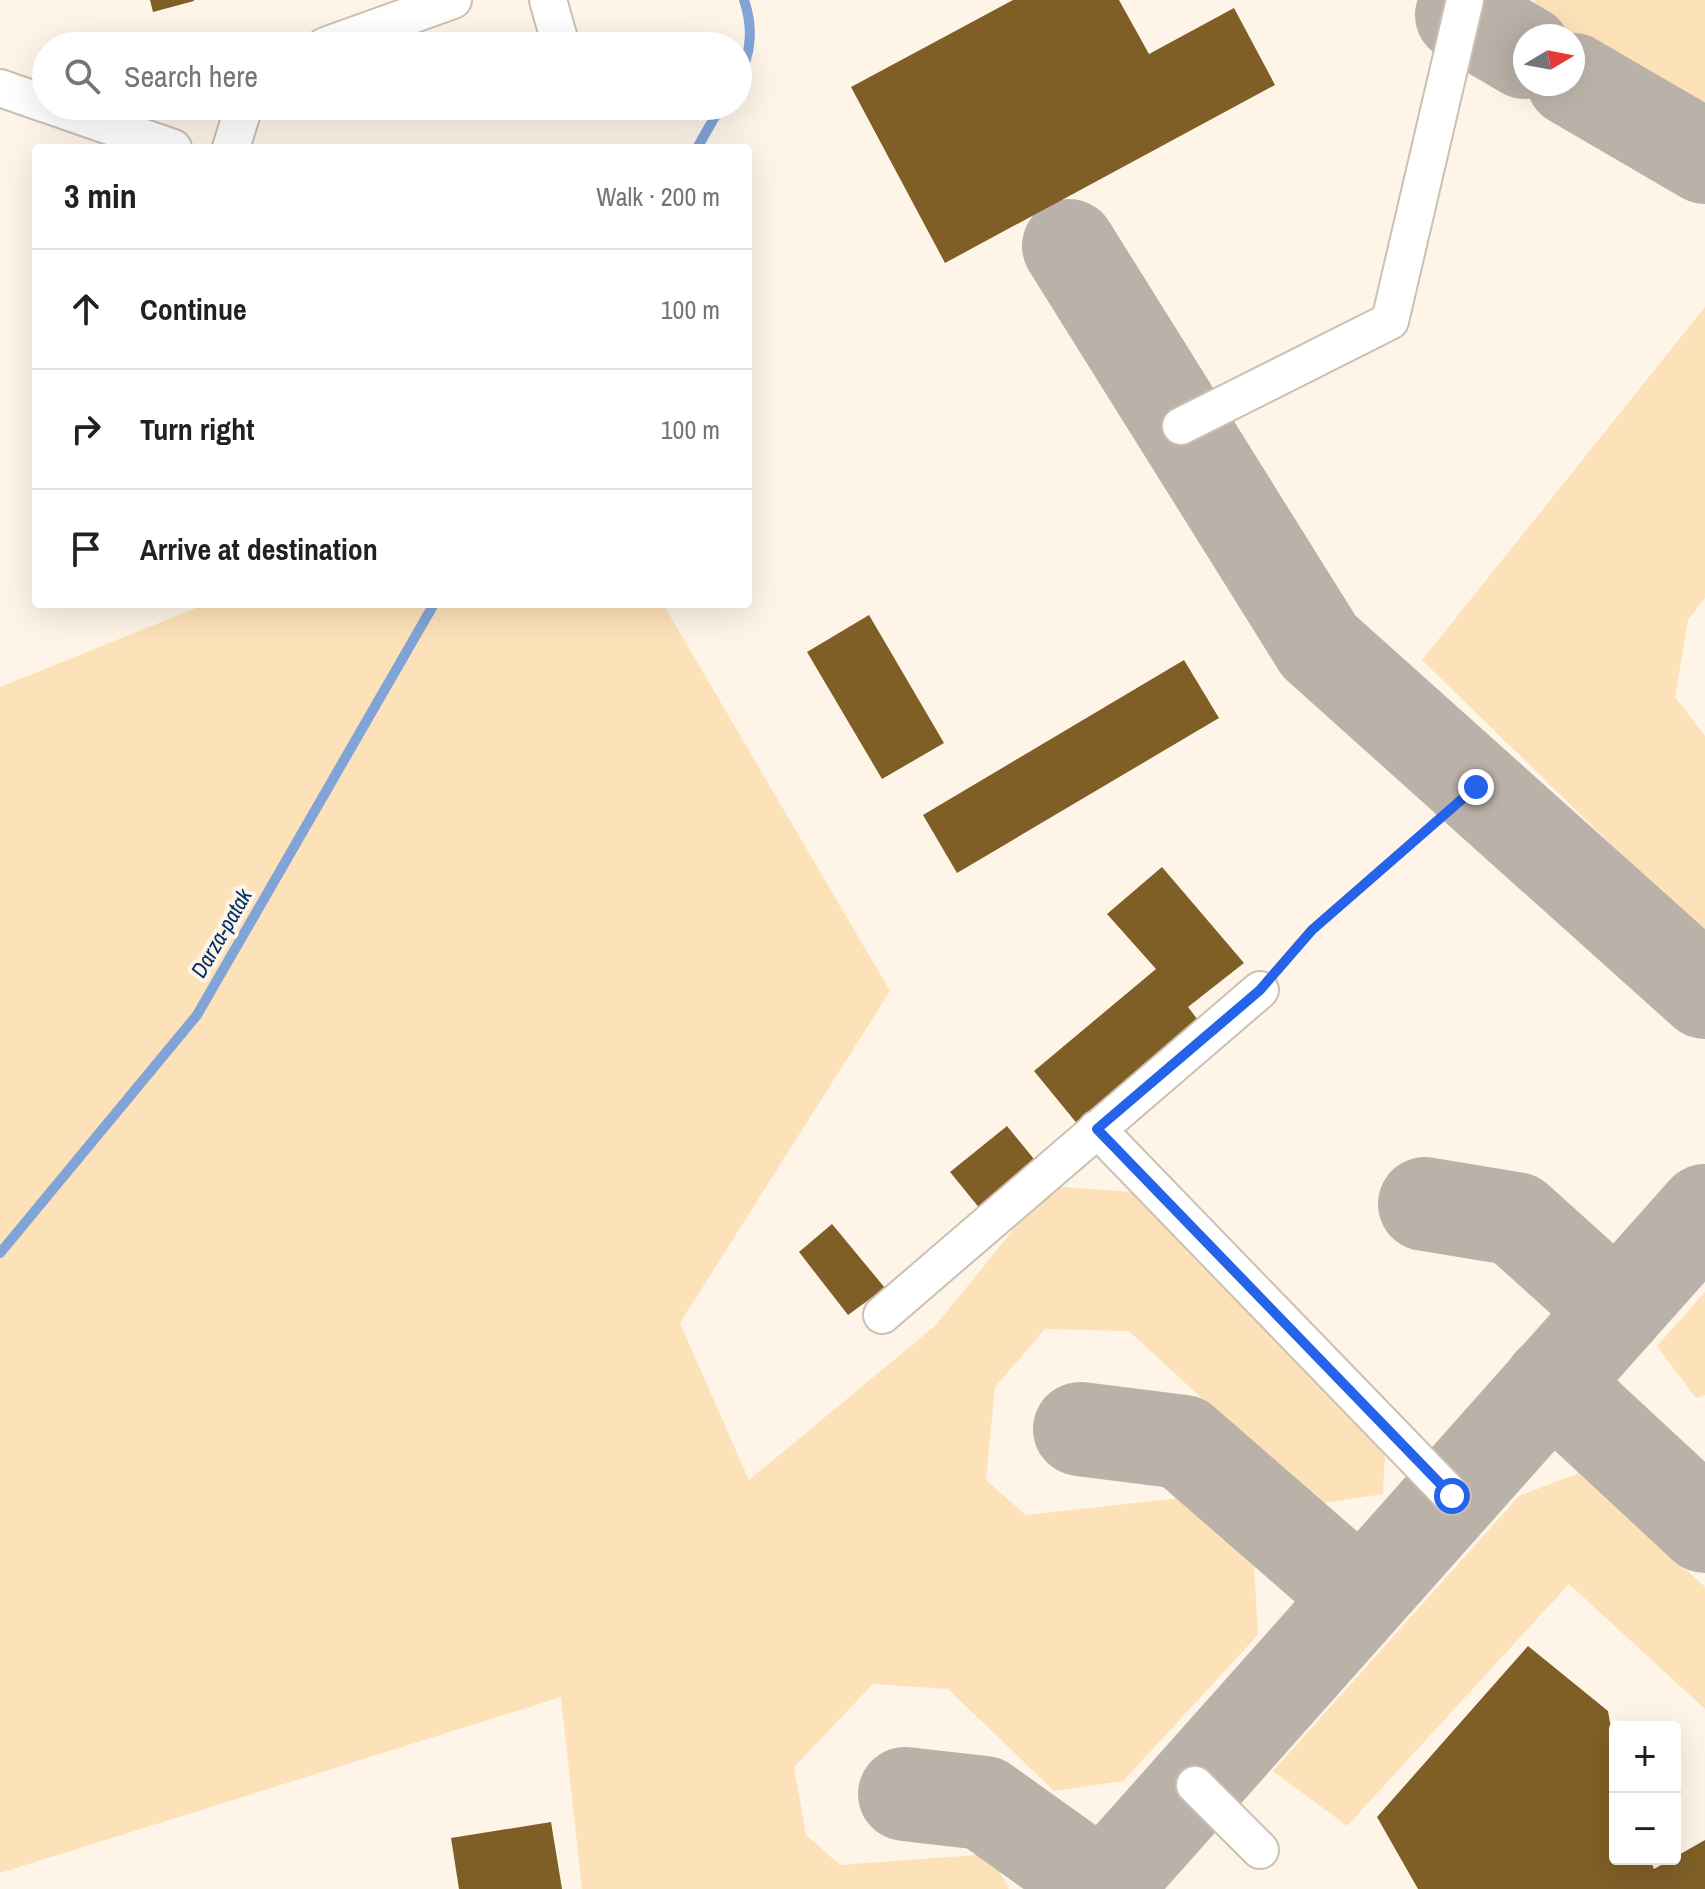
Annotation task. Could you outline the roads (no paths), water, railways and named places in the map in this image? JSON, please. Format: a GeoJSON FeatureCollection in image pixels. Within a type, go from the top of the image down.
{"type":"FeatureCollection","features":[{"type":"Feature","properties":{"kind":"lane"},"geometry":{"type":"LineString","coordinates":[[364,32],[453,0]]}},
{"type":"Feature","properties":{"kind":"lane"},"geometry":{"type":"LineString","coordinates":[[548,0],[557,32]]}},
{"type":"Feature","properties":{"kind":"lane"},"geometry":{"type":"LineString","coordinates":[[1181,426],[1390,321],[1465,0]]}},
{"type":"Feature","properties":{"kind":"lane"},"geometry":{"type":"LineString","coordinates":[[0,88],[32,99]]}},
{"type":"Feature","properties":{"kind":"lane"},"geometry":{"type":"LineString","coordinates":[[92,120],[161,144]]}},
{"type":"Feature","properties":{"kind":"lane"},"geometry":{"type":"LineString","coordinates":[[232,144],[240,120]]}},
{"type":"Feature","properties":{"kind":"lane"},"geometry":{"type":"LineString","coordinates":[[882,1315],[1260,990]]}},
{"type":"Feature","properties":{"kind":"lane"},"geometry":{"type":"LineString","coordinates":[[1097,1129],[1452,1496]]}},
{"type":"Feature","properties":{"kind":"lane"},"geometry":{"type":"LineString","coordinates":[[1195,1785],[1260,1850]]}},
{"type":"Feature","properties":{"kind":"waterway","name":"Darza-patak"},"geometry":{"type":"LineString","coordinates":[[744,0],[750,32]]}},
{"type":"Feature","properties":{"kind":"waterway","name":"Darza-patak"},"geometry":{"type":"LineString","coordinates":[[699,144],[713,120]]}},
{"type":"Feature","properties":{"kind":"waterway","name":"Darza-patak"},"geometry":{"type":"LineString","coordinates":[[0,1253],[197,1015],[432,608]]}}]}
